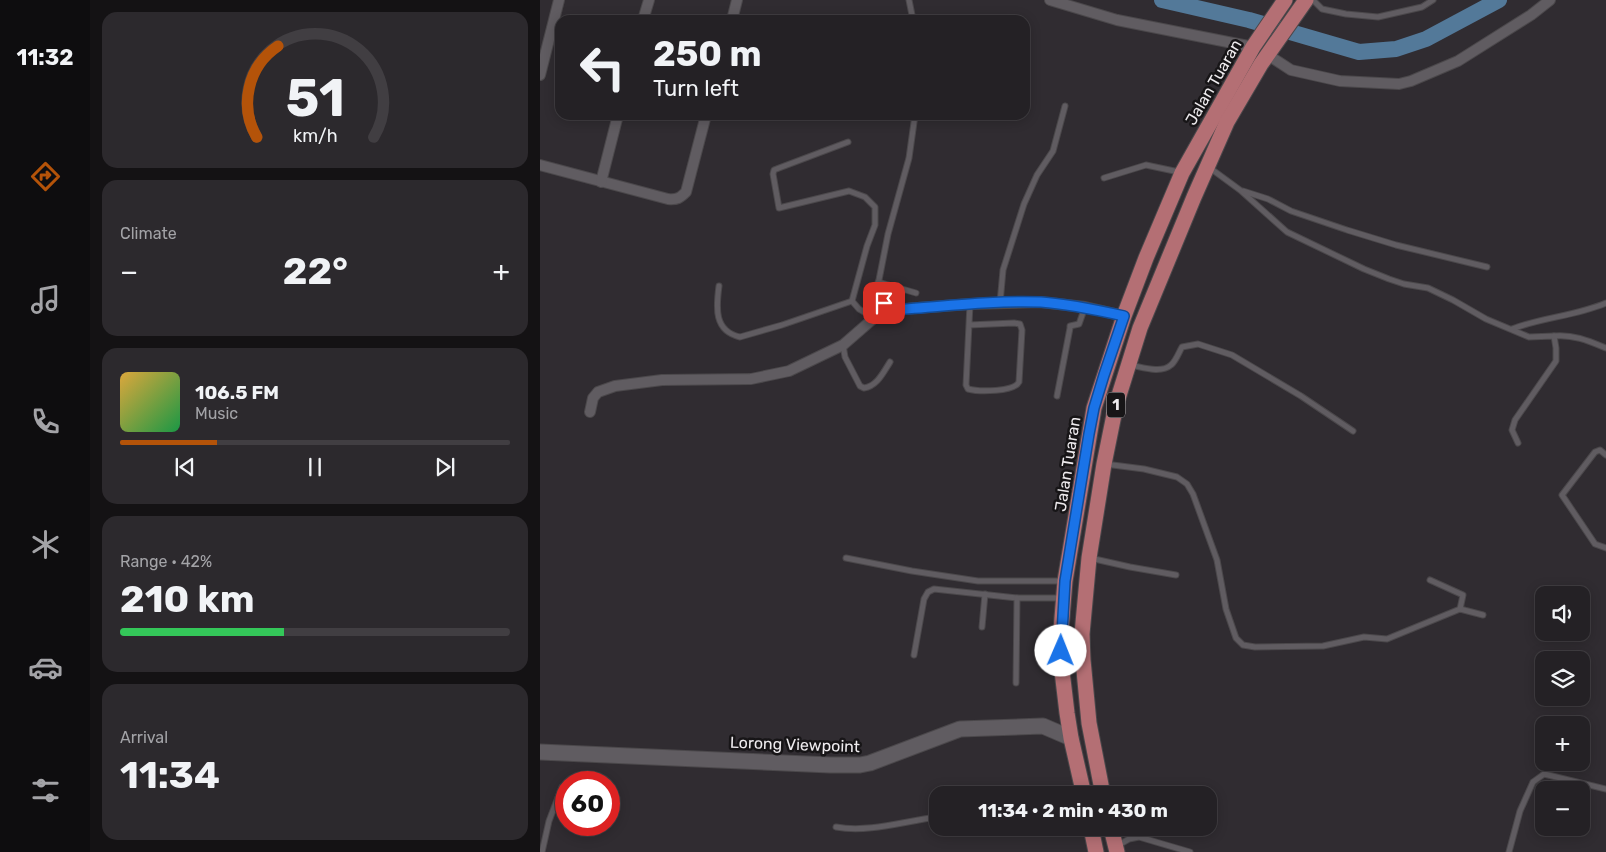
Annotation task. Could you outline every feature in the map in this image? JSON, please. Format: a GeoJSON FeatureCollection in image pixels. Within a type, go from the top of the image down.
{"type":"FeatureCollection","features":[{"type":"Feature","properties":{"kind":"main road","name":"Jalan Tuaran"},"geometry":{"type":"LineString","coordinates":[[1082,786],[1067,713],[1061,651],[1065,581],[1094,408],[1108,360],[1124,316],[1182,173],[1257,42],[1285,0]]}},
{"type":"Feature","properties":{"kind":"main road","name":"Jalan Tuaran"},"geometry":{"type":"LineString","coordinates":[[1101,786],[1089,723],[1082,660],[1082,634],[1090,558],[1104,464],[1116,405],[1140,328],[1195,195],[1228,122],[1271,50],[1307,1]]}},
{"type":"Feature","properties":{"kind":"main road"},"geometry":{"type":"LineString","coordinates":[[1108,360],[1122,344],[1181,198],[1186,192],[1190,191],[1195,195]]}},
{"type":"Feature","properties":{"kind":"main road"},"geometry":{"type":"LineString","coordinates":[[1093,836],[1096,852]]}},
{"type":"Feature","properties":{"kind":"main road"},"geometry":{"type":"LineString","coordinates":[[1113,836],[1117,849]]}},
{"type":"Feature","properties":{"kind":"street"},"geometry":{"type":"LineString","coordinates":[[555,15],[559,0]]}},
{"type":"Feature","properties":{"kind":"street"},"geometry":{"type":"LineString","coordinates":[[644,15],[649,0]]}},
{"type":"Feature","properties":{"kind":"street"},"geometry":{"type":"LineString","coordinates":[[733,15],[737,0]]}},
{"type":"Feature","properties":{"kind":"street"},"geometry":{"type":"LineString","coordinates":[[1050,0],[1117,20],[1257,42]]}},
{"type":"Feature","properties":{"kind":"street"},"geometry":{"type":"LineString","coordinates":[[1271,50],[1291,70],[1340,81],[1399,84],[1411,81],[1458,61],[1532,15],[1550,0]]}},
{"type":"Feature","properties":{"kind":"street"},"geometry":{"type":"LineString","coordinates":[[540,75],[555,16]]}},
{"type":"Feature","properties":{"kind":"street"},"geometry":{"type":"LineString","coordinates":[[601,182],[617,120]]}},
{"type":"Feature","properties":{"kind":"street"},"geometry":{"type":"LineString","coordinates":[[540,165],[668,199],[680,198],[686,192],[705,120]]}},
{"type":"Feature","properties":{"kind":"street"},"geometry":{"type":"LineString","coordinates":[[590,412],[593,398],[598,392],[615,386],[662,380],[750,379],[789,370],[843,345],[874,318],[891,310],[970,304],[1040,302],[1085,307],[1124,316]]}},
{"type":"Feature","properties":{"kind":"street"},"geometry":{"type":"LineString","coordinates":[[1043,726],[1067,713]]}},
{"type":"Feature","properties":{"kind":"street"},"geometry":{"type":"LineString","coordinates":[[1043,726],[1071,738]]}},
{"type":"Feature","properties":{"kind":"street","name":"Lorong Viewpoint"},"geometry":{"type":"LineString","coordinates":[[540,752],[860,765],[879,760],[960,729],[1043,726]]}},
{"type":"Feature","properties":{"kind":"lane"},"geometry":{"type":"LineString","coordinates":[[909,0],[912,15]]}},
{"type":"Feature","properties":{"kind":"lane"},"geometry":{"type":"LineString","coordinates":[[1307,1],[1322,9],[1378,18],[1422,7],[1433,0]]}},
{"type":"Feature","properties":{"kind":"lane"},"geometry":{"type":"LineString","coordinates":[[1000,304],[1003,270],[1024,204],[1038,175],[1053,151],[1065,106]]}},
{"type":"Feature","properties":{"kind":"lane"},"geometry":{"type":"LineString","coordinates":[[891,310],[878,296],[878,282],[888,234],[908,158],[914,120]]}},
{"type":"Feature","properties":{"kind":"lane"},"geometry":{"type":"LineString","coordinates":[[848,142],[774,170],[773,174],[779,208],[849,191],[865,197],[875,207],[875,225],[867,246],[852,301]]}},
{"type":"Feature","properties":{"kind":"lane"},"geometry":{"type":"LineString","coordinates":[[1104,178],[1146,165],[1182,173]]}},
{"type":"Feature","properties":{"kind":"lane"},"geometry":{"type":"LineString","coordinates":[[1208,166],[1240,190],[1287,232],[1364,269],[1389,280],[1428,288],[1486,319],[1529,337],[1564,335],[1579,338],[1606,348]]}},
{"type":"Feature","properties":{"kind":"lane"},"geometry":{"type":"LineString","coordinates":[[1240,190],[1347,230],[1396,245],[1487,267]]}},
{"type":"Feature","properties":{"kind":"lane"},"geometry":{"type":"LineString","coordinates":[[878,282],[916,293]]}},
{"type":"Feature","properties":{"kind":"lane"},"geometry":{"type":"LineString","coordinates":[[719,286],[716,308],[721,325],[733,336],[740,337],[852,301]]}},
{"type":"Feature","properties":{"kind":"lane"},"geometry":{"type":"LineString","coordinates":[[852,301],[859,309],[874,318]]}},
{"type":"Feature","properties":{"kind":"lane"},"geometry":{"type":"LineString","coordinates":[[1511,329],[1530,322],[1589,310],[1606,303]]}},
{"type":"Feature","properties":{"kind":"lane"},"geometry":{"type":"LineString","coordinates":[[969,325],[1020,324],[1022,330],[1019,382],[1017,386],[1009,390],[968,389],[966,384],[970,304]]}},
{"type":"Feature","properties":{"kind":"lane"},"geometry":{"type":"LineString","coordinates":[[1057,396],[1070,328],[1079,324],[1085,307]]}},
{"type":"Feature","properties":{"kind":"lane"},"geometry":{"type":"LineString","coordinates":[[1518,443],[1512,430],[1515,420],[1556,361],[1554,336]]}},
{"type":"Feature","properties":{"kind":"lane"},"geometry":{"type":"LineString","coordinates":[[1128,364],[1160,370],[1172,364],[1182,347],[1198,344],[1232,355],[1301,396],[1354,431]]}},
{"type":"Feature","properties":{"kind":"lane"},"geometry":{"type":"LineString","coordinates":[[843,345],[845,357],[860,386],[864,388],[876,382],[890,362]]}},
{"type":"Feature","properties":{"kind":"lane"},"geometry":{"type":"LineString","coordinates":[[1606,455],[1600,450],[1595,452],[1562,495],[1595,544],[1606,548]]}},
{"type":"Feature","properties":{"kind":"lane"},"geometry":{"type":"LineString","coordinates":[[1104,464],[1144,469],[1177,477],[1187,484],[1193,494],[1217,560],[1226,609],[1236,638],[1243,644],[1255,647],[1323,646],[1364,637],[1387,638],[1460,609],[1484,615]]}},
{"type":"Feature","properties":{"kind":"lane"},"geometry":{"type":"LineString","coordinates":[[846,558],[912,572],[978,581],[1065,581]]}},
{"type":"Feature","properties":{"kind":"lane"},"geometry":{"type":"LineString","coordinates":[[1090,558],[1130,568],[1176,576]]}},
{"type":"Feature","properties":{"kind":"lane"},"geometry":{"type":"LineString","coordinates":[[1430,580],[1463,595],[1460,609]]}},
{"type":"Feature","properties":{"kind":"lane"},"geometry":{"type":"LineString","coordinates":[[914,655],[924,598],[928,592],[934,589],[1018,598],[1063,598]]}},
{"type":"Feature","properties":{"kind":"lane"},"geometry":{"type":"LineString","coordinates":[[982,627],[985,594]]}},
{"type":"Feature","properties":{"kind":"lane"},"geometry":{"type":"LineString","coordinates":[[1016,683],[1018,598]]}},
{"type":"Feature","properties":{"kind":"lane"},"geometry":{"type":"LineString","coordinates":[[1509,852],[1520,810],[1533,782],[1544,774],[1606,789]]}},
{"type":"Feature","properties":{"kind":"lane"},"geometry":{"type":"LineString","coordinates":[[542,852],[549,821],[555,805]]}},
{"type":"Feature","properties":{"kind":"lane"},"geometry":{"type":"LineString","coordinates":[[836,826],[849,829],[879,827],[929,817]]}},
{"type":"Feature","properties":{"kind":"lane"},"geometry":{"type":"LineString","coordinates":[[1117,849],[1129,839],[1139,838],[1190,852]]}},
{"type":"Feature","properties":{"kind":"waterway"},"geometry":{"type":"LineString","coordinates":[[1162,0],[1249,20],[1359,52],[1396,49],[1426,39],[1499,0]]}},
{"type":"Feature","properties":{"kind":"route"},"geometry":{"type":"LineString","coordinates":[[884,303],[891,310],[970,304],[1040,302],[1085,307],[1124,316],[1094,408],[1089,434],[1065,581],[1061,651]]}}]}
